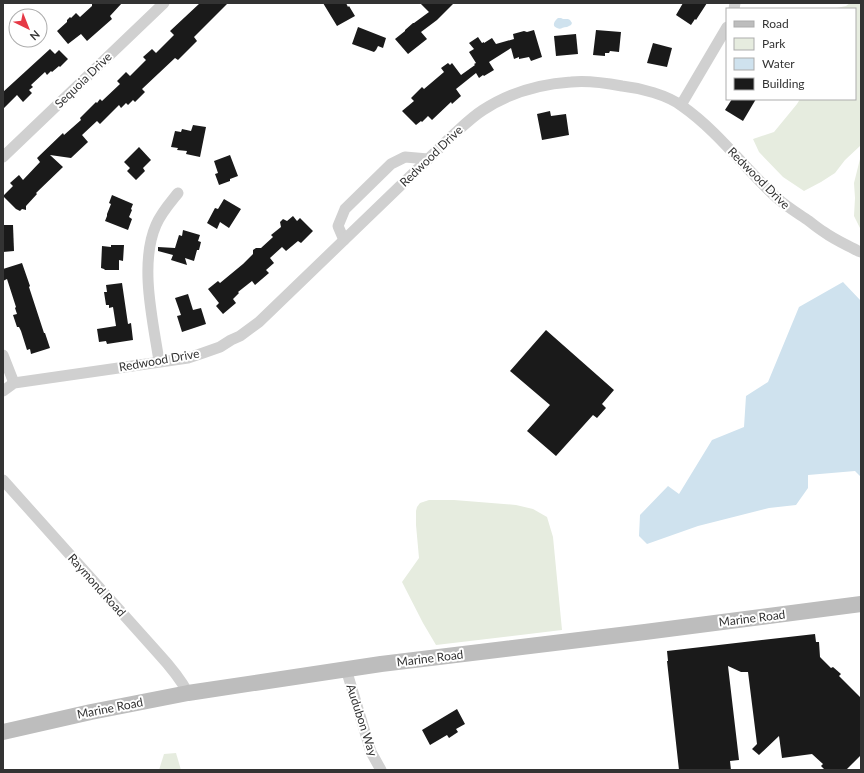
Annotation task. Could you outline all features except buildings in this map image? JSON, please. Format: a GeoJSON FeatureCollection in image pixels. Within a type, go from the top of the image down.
{"type":"FeatureCollection","features":[{"type":"Feature","properties":{"kind":"main road","name":"Marine Road"},"geometry":{"type":"LineString","coordinates":[[3,732],[91,712],[188,693],[346,669],[861,604]]}},
{"type":"Feature","properties":{"kind":"street","name":"Sequoia Drive"},"geometry":{"type":"LineString","coordinates":[[3,157],[164,3]]}},
{"type":"Feature","properties":{"kind":"street"},"geometry":{"type":"LineString","coordinates":[[681,105],[726,29]]}},
{"type":"Feature","properties":{"kind":"street","name":"Redwood Drive"},"geometry":{"type":"LineString","coordinates":[[3,391],[14,383],[188,358],[220,347],[240,336],[258,322],[467,122],[484,110],[516,93],[535,88],[572,82],[610,84],[646,90],[681,105],[707,126],[744,166],[777,198],[825,233],[860,254]]}},
{"type":"Feature","properties":{"kind":"street"},"geometry":{"type":"LineString","coordinates":[[344,240],[338,226],[345,209],[391,164],[405,157],[428,159]]}},
{"type":"Feature","properties":{"kind":"street"},"geometry":{"type":"LineString","coordinates":[[159,361],[148,289],[147,276],[150,246],[156,225],[163,212],[178,192]]}},
{"type":"Feature","properties":{"kind":"street"},"geometry":{"type":"LineString","coordinates":[[3,356],[14,383]]}},
{"type":"Feature","properties":{"kind":"street","name":"Raymond Road"},"geometry":{"type":"LineString","coordinates":[[3,480],[171,668],[188,693]]}},
{"type":"Feature","properties":{"kind":"street","name":"Audubon Way"},"geometry":{"type":"LineString","coordinates":[[346,669],[371,752],[380,770]]}},
{"type":"Feature","properties":{"kind":"green space"},"geometry":{"type":"Polygon","coordinates":[[[850,3],[861,3],[861,155],[860,146],[845,160],[835,173],[804,191],[783,177],[759,152],[753,139],[774,132],[799,100],[856,100],[856,8],[837,8],[846,6],[850,3]]]}},
{"type":"Feature","properties":{"kind":"green space"},"geometry":{"type":"Polygon","coordinates":[[[861,155],[861,230],[854,216],[854,183],[861,155]]]}},
{"type":"Feature","properties":{"kind":"green space"},"geometry":{"type":"Polygon","coordinates":[[[429,500],[454,500],[516,505],[533,509],[547,517],[553,537],[562,630],[436,645],[402,582],[419,558],[416,525],[417,507],[420,503],[429,500]]]}},
{"type":"Feature","properties":{"kind":"green space"},"geometry":{"type":"Polygon","coordinates":[[[176,753],[181,770],[159,770],[164,754],[176,753]]]}},
{"type":"Feature","properties":{"kind":"water"},"geometry":{"type":"Polygon","coordinates":[[[558,18],[568,19],[572,23],[567,27],[558,29],[554,26],[554,24],[558,18]]]}},
{"type":"Feature","properties":{"kind":"water"},"geometry":{"type":"Polygon","coordinates":[[[843,282],[861,301],[861,477],[855,471],[808,475],[808,488],[796,505],[769,508],[698,526],[647,544],[639,536],[640,515],[668,486],[679,494],[712,440],[744,427],[746,396],[768,382],[799,307],[843,282]]]}}]}
